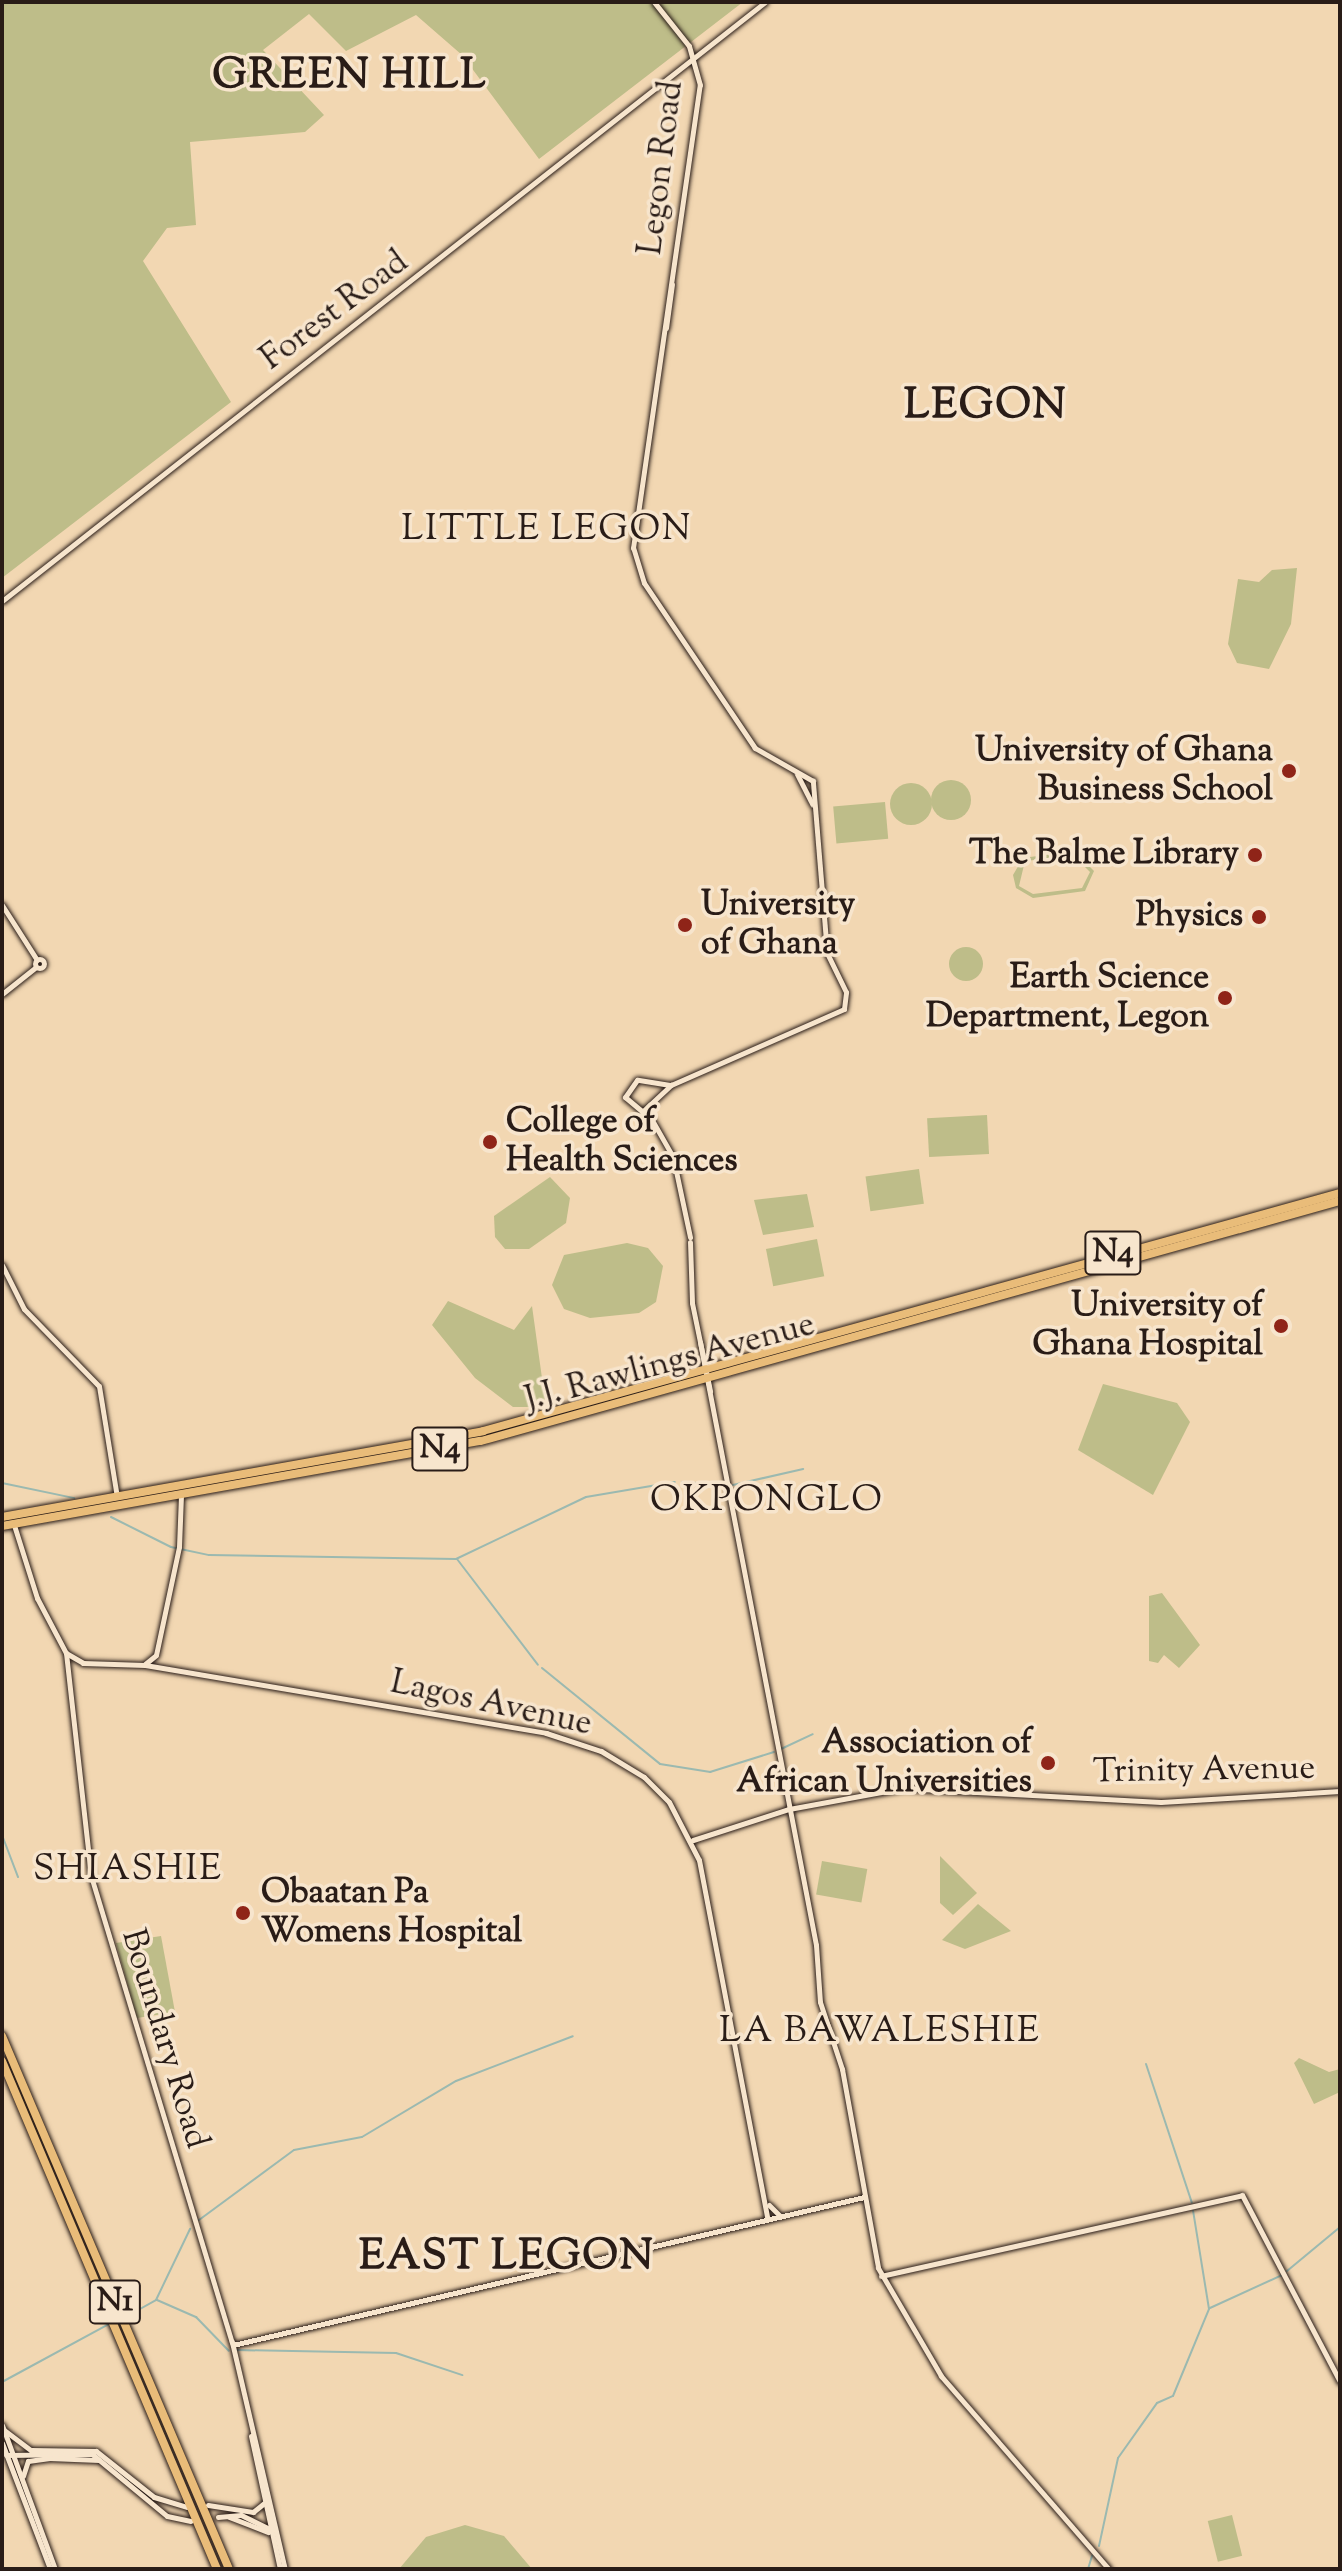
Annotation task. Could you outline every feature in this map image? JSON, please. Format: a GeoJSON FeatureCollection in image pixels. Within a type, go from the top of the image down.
{"type":"FeatureCollection","features":[{"type":"Feature","properties":{"kind":"highway","name":"J.J. Rawlings Avenue"},"geometry":{"type":"LineString","coordinates":[[2,1526],[481,1441],[1340,1193]]}},
{"type":"Feature","properties":{"kind":"highway","name":"J.J. Rawlings Avenue"},"geometry":{"type":"LineString","coordinates":[[706,1377],[1340,1201]]}},
{"type":"Feature","properties":{"kind":"highway","name":"J.J. Rawlings Avenue"},"geometry":{"type":"LineString","coordinates":[[2,1517],[118,1493],[128,1496],[180,1492]]}},
{"type":"Feature","properties":{"kind":"highway","name":"N1"},"geometry":{"type":"LineString","coordinates":[[2,2036],[229,2569]]}},
{"type":"Feature","properties":{"kind":"highway","name":"N1"},"geometry":{"type":"LineString","coordinates":[[2,2061],[194,2523]]}},
{"type":"Feature","properties":{"kind":"highway"},"geometry":{"type":"LineString","coordinates":[[194,2523],[215,2569]]}},
{"type":"Feature","properties":{"kind":"street","name":"Legon Road"},"geometry":{"type":"LineString","coordinates":[[654,2],[698,67],[672,284],[634,508],[635,558],[755,748],[813,781],[814,808]]}},
{"type":"Feature","properties":{"kind":"street","name":"Forest Road"},"geometry":{"type":"LineString","coordinates":[[2,601],[686,65],[692,54],[765,2]]}},
{"type":"Feature","properties":{"kind":"street"},"geometry":{"type":"LineString","coordinates":[[686,65],[698,67]]}},
{"type":"Feature","properties":{"kind":"street"},"geometry":{"type":"LineString","coordinates":[[642,1112],[651,1108],[671,1085],[844,1009],[846,987],[826,946],[814,808],[797,774]]}},
{"type":"Feature","properties":{"kind":"street"},"geometry":{"type":"LineString","coordinates":[[2,905],[37,963],[2,994]]}},
{"type":"Feature","properties":{"kind":"street"},"geometry":{"type":"LineString","coordinates":[[652,1120],[628,1105],[625,1091],[637,1080],[671,1085]]}},
{"type":"Feature","properties":{"kind":"street"},"geometry":{"type":"LineString","coordinates":[[650,1083],[656,1100]]}},
{"type":"Feature","properties":{"kind":"street"},"geometry":{"type":"LineString","coordinates":[[651,1108],[652,1120],[684,1182],[706,1377],[789,1809],[820,2002],[842,2069],[881,2276],[963,2404],[1109,2569]]}},
{"type":"Feature","properties":{"kind":"street"},"geometry":{"type":"LineString","coordinates":[[2,1265],[24,1309],[99,1386],[118,1493]]}},
{"type":"Feature","properties":{"kind":"street"},"geometry":{"type":"LineString","coordinates":[[145,1665],[156,1655],[178,1550],[180,1492]]}},
{"type":"Feature","properties":{"kind":"street","name":"Boundary Road"},"geometry":{"type":"LineString","coordinates":[[13,1525],[37,1598],[66,1653],[91,1876],[229,2333],[235,2344]]}},
{"type":"Feature","properties":{"kind":"street","name":"Lagos Avenue"},"geometry":{"type":"LineString","coordinates":[[66,1653],[83,1663],[145,1665],[572,1742],[644,1777],[693,1840],[769,2218]]}},
{"type":"Feature","properties":{"kind":"street"},"geometry":{"type":"LineString","coordinates":[[156,1655],[164,1669]]}},
{"type":"Feature","properties":{"kind":"street"},"geometry":{"type":"LineString","coordinates":[[70,1677],[83,1663]]}},
{"type":"Feature","properties":{"kind":"street","name":"Trinity Avenue"},"geometry":{"type":"LineString","coordinates":[[693,1840],[789,1809],[903,1788],[1148,1802],[1340,1791]]}},
{"type":"Feature","properties":{"kind":"street"},"geometry":{"type":"LineString","coordinates":[[855,2199],[863,2190]]}},
{"type":"Feature","properties":{"kind":"street"},"geometry":{"type":"LineString","coordinates":[[881,2276],[1242,2195],[1340,2382]]}},
{"type":"Feature","properties":{"kind":"street"},"geometry":{"type":"LineString","coordinates":[[273,2545],[274,2533],[265,2502],[235,2344],[757,2220],[855,2199],[865,2201]]}},
{"type":"Feature","properties":{"kind":"street"},"geometry":{"type":"LineString","coordinates":[[757,2220],[767,2205],[781,2216]]}},
{"type":"Feature","properties":{"kind":"street"},"geometry":{"type":"LineString","coordinates":[[3,2428],[10,2456],[53,2569]]}},
{"type":"Feature","properties":{"kind":"street"},"geometry":{"type":"LineString","coordinates":[[3,2428],[31,2450],[96,2451],[154,2497],[187,2507]]}},
{"type":"Feature","properties":{"kind":"street"},"geometry":{"type":"LineString","coordinates":[[251,2431],[281,2569]]}},
{"type":"Feature","properties":{"kind":"street"},"geometry":{"type":"LineString","coordinates":[[2,2443],[43,2538]]}},
{"type":"Feature","properties":{"kind":"street"},"geometry":{"type":"LineString","coordinates":[[10,2456],[86,2453],[107,2464],[170,2518],[194,2523]]}},
{"type":"Feature","properties":{"kind":"street"},"geometry":{"type":"LineString","coordinates":[[10,2456],[107,2464]]}},
{"type":"Feature","properties":{"kind":"street"},"geometry":{"type":"LineString","coordinates":[[50,2458],[22,2468],[53,2569]]}},
{"type":"Feature","properties":{"kind":"street"},"geometry":{"type":"LineString","coordinates":[[124,2472],[126,2481]]}},
{"type":"Feature","properties":{"kind":"street"},"geometry":{"type":"LineString","coordinates":[[208,2505],[253,2512],[265,2502]]}},
{"type":"Feature","properties":{"kind":"street"},"geometry":{"type":"LineString","coordinates":[[267,2511],[263,2521],[221,2516],[274,2533]]}},
{"type":"Feature","properties":{"kind":"street"},"geometry":{"type":"LineString","coordinates":[[252,2520],[274,2533]]}},
{"type":"Feature","properties":{"kind":"street"},"geometry":{"type":"LineString","coordinates":[[259,2529],[273,2545],[281,2569]]}},
{"type":"Feature","properties":{"kind":"shaded area"},"geometry":{"type":"Polygon","coordinates":[[[2,2],[743,2],[539,159],[462,55],[416,15],[346,51],[309,14],[263,50],[324,115],[305,132],[190,142],[196,225],[167,228],[143,261],[231,402],[2,578],[2,2]]]}},
{"type":"Feature","properties":{"kind":"shaded area"},"geometry":{"type":"Polygon","coordinates":[[[1297,568],[1291,624],[1269,669],[1237,663],[1228,644],[1238,579],[1259,582],[1272,570],[1297,568]]]}},
{"type":"Feature","properties":{"kind":"shaded area"},"geometry":{"type":"Polygon","coordinates":[[[951,780],[965,786],[971,800],[965,814],[951,820],[937,814],[931,800],[937,786],[951,780]]]}},
{"type":"Feature","properties":{"kind":"shaded area"},"geometry":{"type":"Polygon","coordinates":[[[911,783],[926,789],[932,804],[926,819],[911,825],[896,819],[890,804],[896,789],[911,783]]]}},
{"type":"Feature","properties":{"kind":"shaded area"},"geometry":{"type":"Polygon","coordinates":[[[885,802],[888,839],[836,843],[833,807],[885,802]]]}},
{"type":"Feature","properties":{"kind":"shaded area"},"geometry":{"type":"Polygon","coordinates":[[[1074,851],[1094,871],[1085,891],[1033,898],[1016,888],[1013,875],[1023,858],[1074,851]],[[1074,856],[1025,861],[1019,886],[1033,894],[1082,888],[1090,872],[1074,856]]]}},
{"type":"Feature","properties":{"kind":"shaded area"},"geometry":{"type":"Polygon","coordinates":[[[966,947],[978,952],[983,964],[978,976],[966,981],[954,976],[949,964],[954,952],[966,947]]]}},
{"type":"Feature","properties":{"kind":"shaded area"},"geometry":{"type":"Polygon","coordinates":[[[987,1115],[989,1154],[929,1157],[927,1118],[987,1115]]]}},
{"type":"Feature","properties":{"kind":"shaded area"},"geometry":{"type":"Polygon","coordinates":[[[919,1169],[924,1204],[870,1211],[866,1177],[919,1169]]]}},
{"type":"Feature","properties":{"kind":"shaded area"},"geometry":{"type":"Polygon","coordinates":[[[550,1177],[570,1198],[566,1223],[529,1249],[505,1249],[495,1237],[494,1216],[550,1177]]]}},
{"type":"Feature","properties":{"kind":"shaded area"},"geometry":{"type":"Polygon","coordinates":[[[807,1194],[814,1227],[763,1235],[754,1200],[807,1194]]]}},
{"type":"Feature","properties":{"kind":"shaded area"},"geometry":{"type":"Polygon","coordinates":[[[817,1239],[824,1276],[773,1286],[766,1249],[817,1239]]]}},
{"type":"Feature","properties":{"kind":"shaded area"},"geometry":{"type":"Polygon","coordinates":[[[627,1243],[648,1248],[663,1266],[656,1302],[639,1313],[590,1318],[564,1309],[552,1285],[564,1255],[627,1243]]]}},
{"type":"Feature","properties":{"kind":"shaded area"},"geometry":{"type":"Polygon","coordinates":[[[448,1301],[514,1330],[532,1306],[546,1407],[513,1407],[475,1378],[432,1325],[448,1301]]]}},
{"type":"Feature","properties":{"kind":"shaded area"},"geometry":{"type":"Polygon","coordinates":[[[1103,1384],[1177,1403],[1190,1422],[1153,1495],[1078,1450],[1103,1384]]]}},
{"type":"Feature","properties":{"kind":"shaded area"},"geometry":{"type":"Polygon","coordinates":[[[1162,1593],[1200,1645],[1179,1668],[1164,1655],[1158,1663],[1149,1661],[1149,1596],[1162,1593]]]}},
{"type":"Feature","properties":{"kind":"shaded area"},"geometry":{"type":"Polygon","coordinates":[[[940,1856],[977,1893],[953,1915],[940,1903],[940,1856]]]}},
{"type":"Feature","properties":{"kind":"shaded area"},"geometry":{"type":"Polygon","coordinates":[[[822,1861],[867,1869],[861,1902],[816,1894],[822,1861]]]}},
{"type":"Feature","properties":{"kind":"shaded area"},"geometry":{"type":"Polygon","coordinates":[[[978,1904],[1011,1931],[965,1949],[942,1940],[978,1904]]]}},
{"type":"Feature","properties":{"kind":"shaded area"},"geometry":{"type":"Polygon","coordinates":[[[161,1936],[175,2012],[137,2018],[116,1943],[161,1936]]]}},
{"type":"Feature","properties":{"kind":"shaded area"},"geometry":{"type":"Polygon","coordinates":[[[1299,2058],[1329,2072],[1340,2069],[1340,2092],[1314,2104],[1294,2063],[1299,2058]]]}},
{"type":"Feature","properties":{"kind":"shaded area"},"geometry":{"type":"Polygon","coordinates":[[[1232,2515],[1242,2556],[1218,2562],[1208,2521],[1232,2515]]]}},
{"type":"Feature","properties":{"kind":"shaded area"},"geometry":{"type":"Polygon","coordinates":[[[465,2525],[504,2536],[532,2569],[399,2569],[426,2537],[465,2525]]]}},
{"type":"Feature","properties":{"kind":"waterway"},"geometry":{"type":"LineString","coordinates":[[733,1485],[803,1469]]}},
{"type":"Feature","properties":{"kind":"waterway"},"geometry":{"type":"LineString","coordinates":[[111,1517],[171,1547],[209,1555],[456,1559],[586,1497],[675,1482]]}},
{"type":"Feature","properties":{"kind":"waterway"},"geometry":{"type":"LineString","coordinates":[[682,1482],[725,1485]]}},
{"type":"Feature","properties":{"kind":"waterway"},"geometry":{"type":"LineString","coordinates":[[2,1483],[74,1498]]}},
{"type":"Feature","properties":{"kind":"waterway"},"geometry":{"type":"LineString","coordinates":[[457,1559],[538,1665]]}},
{"type":"Feature","properties":{"kind":"waterway"},"geometry":{"type":"LineString","coordinates":[[542,1668],[660,1764],[710,1772],[774,1752]]}},
{"type":"Feature","properties":{"kind":"waterway"},"geometry":{"type":"LineString","coordinates":[[781,1749],[813,1734]]}},
{"type":"Feature","properties":{"kind":"waterway"},"geometry":{"type":"LineString","coordinates":[[2,1835],[18,1877]]}},
{"type":"Feature","properties":{"kind":"waterway"},"geometry":{"type":"LineString","coordinates":[[199,2220],[294,2150],[362,2137],[456,2081],[573,2036]]}},
{"type":"Feature","properties":{"kind":"waterway"},"geometry":{"type":"LineString","coordinates":[[1146,2064],[1192,2203]]}},
{"type":"Feature","properties":{"kind":"waterway"},"geometry":{"type":"LineString","coordinates":[[1099,2546],[1118,2458],[1157,2403],[1173,2396],[1209,2309],[1193,2210]]}},
{"type":"Feature","properties":{"kind":"waterway"},"geometry":{"type":"LineString","coordinates":[[1287,2271],[1340,2227]]}},
{"type":"Feature","properties":{"kind":"waterway"},"geometry":{"type":"LineString","coordinates":[[131,2314],[156,2300],[190,2229]]}},
{"type":"Feature","properties":{"kind":"waterway"},"geometry":{"type":"LineString","coordinates":[[1210,2308],[1282,2275]]}},
{"type":"Feature","properties":{"kind":"waterway"},"geometry":{"type":"LineString","coordinates":[[157,2300],[196,2317],[229,2351]]}},
{"type":"Feature","properties":{"kind":"waterway"},"geometry":{"type":"LineString","coordinates":[[2,2382],[109,2324]]}},
{"type":"Feature","properties":{"kind":"waterway"},"geometry":{"type":"LineString","coordinates":[[236,2350],[396,2353],[462,2375]]}},
{"type":"Feature","properties":{"kind":"waterway"},"geometry":{"type":"LineString","coordinates":[[1088,2569],[1092,2556]]}},
{"type":"Feature","properties":{"kind":"place","name":"University of Ghana Business School"},"geometry":{"type":"Point","coordinates":[1289,771]}},
{"type":"Feature","properties":{"kind":"place","name":"The Balme Library"},"geometry":{"type":"Point","coordinates":[1255,855]}},
{"type":"Feature","properties":{"kind":"place","name":"Physics"},"geometry":{"type":"Point","coordinates":[1259,917]}},
{"type":"Feature","properties":{"kind":"place","name":"University of Ghana"},"geometry":{"type":"Point","coordinates":[685,925]}},
{"type":"Feature","properties":{"kind":"place","name":"Earth Science Department, Legon"},"geometry":{"type":"Point","coordinates":[1225,998]}},
{"type":"Feature","properties":{"kind":"place","name":"College of Health Sciences"},"geometry":{"type":"Point","coordinates":[490,1142]}},
{"type":"Feature","properties":{"kind":"place","name":"University of Ghana Hospital"},"geometry":{"type":"Point","coordinates":[1281,1326]}},
{"type":"Feature","properties":{"kind":"place","name":"Association of African Universities"},"geometry":{"type":"Point","coordinates":[1048,1763]}},
{"type":"Feature","properties":{"kind":"place","name":"Obaatan Pa Womens Hospital"},"geometry":{"type":"Point","coordinates":[243,1913]}},
{"type":"Feature","properties":{"kind":"district","name":"GREEN HILL"},"geometry":{"type":"Point","coordinates":[350,77]}},
{"type":"Feature","properties":{"kind":"district","name":"LEGON"},"geometry":{"type":"Point","coordinates":[986,407]}},
{"type":"Feature","properties":{"kind":"district","name":"LITTLE LEGON"},"geometry":{"type":"Point","coordinates":[547,531]}},
{"type":"Feature","properties":{"kind":"district","name":"OKPONGLO"},"geometry":{"type":"Point","coordinates":[767,1502]}},
{"type":"Feature","properties":{"kind":"district","name":"SHIASHIE"},"geometry":{"type":"Point","coordinates":[128,1871]}},
{"type":"Feature","properties":{"kind":"district","name":"LA BAWALESHIE"},"geometry":{"type":"Point","coordinates":[880,2033]}},
{"type":"Feature","properties":{"kind":"district","name":"EAST LEGON"},"geometry":{"type":"Point","coordinates":[507,2258]}}]}
